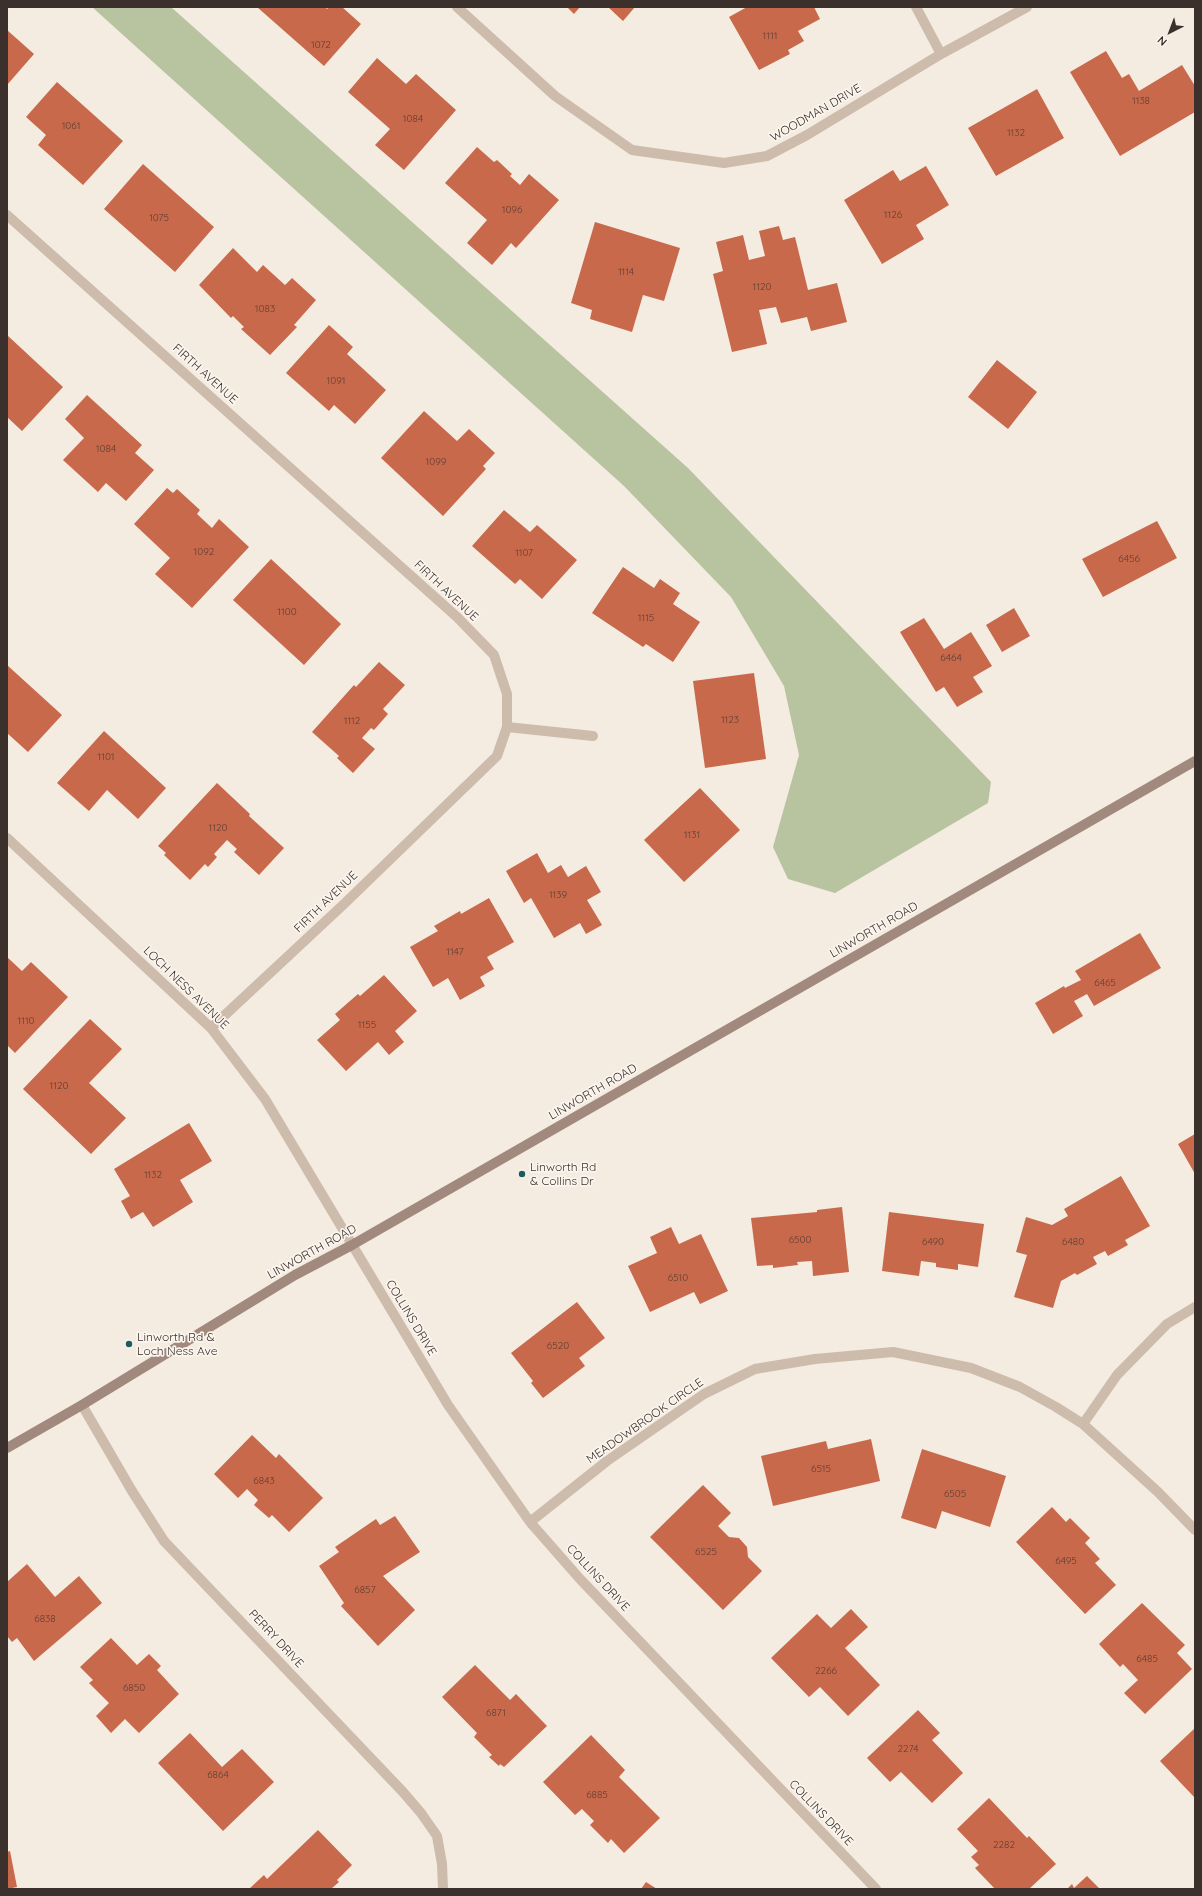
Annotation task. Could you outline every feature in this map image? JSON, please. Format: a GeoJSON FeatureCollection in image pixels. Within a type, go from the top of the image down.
{"type":"FeatureCollection","features":[{"type":"Feature","properties":{"kind":"main road","name":"LINWORTH ROAD"},"geometry":{"type":"LineString","coordinates":[[7,1448],[82,1405],[295,1276],[352,1245],[1195,761]]}},
{"type":"Feature","properties":{"kind":"street","name":"WOODMAN DRIVE"},"geometry":{"type":"LineString","coordinates":[[457,7],[555,96],[632,150],[724,163],[767,156],[806,136],[941,54],[1027,7]]}},
{"type":"Feature","properties":{"kind":"street"},"geometry":{"type":"LineString","coordinates":[[916,7],[941,54]]}},
{"type":"Feature","properties":{"kind":"street","name":"FIRTH AVENUE"},"geometry":{"type":"LineString","coordinates":[[7,215],[457,617],[494,655],[507,694],[507,727],[497,756],[344,904],[211,1028]]}},
{"type":"Feature","properties":{"kind":"street"},"geometry":{"type":"LineString","coordinates":[[507,727],[592,736]]}},
{"type":"Feature","properties":{"kind":"street","name":"LOCH NESS AVENUE"},"geometry":{"type":"LineString","coordinates":[[7,838],[211,1028],[265,1099],[352,1245]]}},
{"type":"Feature","properties":{"kind":"street","name":"COLLINS DRIVE"},"geometry":{"type":"LineString","coordinates":[[352,1245],[448,1405],[530,1522],[580,1579],[876,1889]]}},
{"type":"Feature","properties":{"kind":"street"},"geometry":{"type":"LineString","coordinates":[[1083,1424],[1117,1375],[1167,1324],[1195,1307]]}},
{"type":"Feature","properties":{"kind":"street","name":"MEADOWBROOK CIRCLE"},"geometry":{"type":"LineString","coordinates":[[530,1522],[607,1461],[704,1394],[755,1369],[800,1361],[893,1352],[971,1368],[1020,1387],[1056,1407],[1083,1424],[1158,1492],[1195,1530]]}},
{"type":"Feature","properties":{"kind":"street","name":"PERRY DRIVE"},"geometry":{"type":"LineString","coordinates":[[82,1405],[132,1491],[164,1541],[403,1792],[421,1813],[437,1836],[442,1864],[443,1889]]}},
{"type":"Feature","properties":{"kind":"green space"},"geometry":{"type":"Polygon","coordinates":[[[92,7],[171,7],[688,468],[991,782],[988,803],[835,893],[788,879],[773,847],[799,755],[784,686],[731,597],[624,486],[92,7]]]}},
{"type":"Feature","properties":{"kind":"building"},"geometry":{"type":"Polygon","coordinates":[[[257,7],[325,7],[327,9],[329,7],[342,7],[361,24],[324,66],[257,7]]]}},
{"type":"Feature","properties":{"kind":"building"},"geometry":{"type":"Polygon","coordinates":[[[567,7],[580,7],[574,14],[567,7]]]}},
{"type":"Feature","properties":{"kind":"building"},"geometry":{"type":"Polygon","coordinates":[[[608,7],[635,7],[623,21],[608,7]]]}},
{"type":"Feature","properties":{"kind":"building"},"geometry":{"type":"Polygon","coordinates":[[[747,7],[814,7],[820,19],[798,31],[804,41],[788,50],[790,54],[759,70],[729,17],[747,7]]]}},
{"type":"Feature","properties":{"kind":"building"},"geometry":{"type":"Polygon","coordinates":[[[7,30],[34,54],[7,85],[7,30]]]}},
{"type":"Feature","properties":{"kind":"building"},"geometry":{"type":"Polygon","coordinates":[[[1106,51],[1122,78],[1129,74],[1139,91],[1182,65],[1195,86],[1195,112],[1120,156],[1070,72],[1106,51]]]}},
{"type":"Feature","properties":{"kind":"building"},"geometry":{"type":"Polygon","coordinates":[[[377,58],[406,84],[416,74],[456,110],[404,170],[375,145],[390,129],[348,92],[377,58]]]}},
{"type":"Feature","properties":{"kind":"building"},"geometry":{"type":"Polygon","coordinates":[[[57,82],[123,141],[83,185],[38,145],[46,135],[26,117],[57,82]]]}},
{"type":"Feature","properties":{"kind":"building"},"geometry":{"type":"Polygon","coordinates":[[[1037,89],[1064,138],[996,176],[968,128],[1037,89]]]}},
{"type":"Feature","properties":{"kind":"building"},"geometry":{"type":"Polygon","coordinates":[[[477,147],[494,162],[497,160],[512,174],[510,176],[520,185],[529,174],[559,200],[516,248],[511,243],[492,265],[467,243],[487,220],[445,183],[477,147]]]}},
{"type":"Feature","properties":{"kind":"building"},"geometry":{"type":"Polygon","coordinates":[[[143,164],[214,227],[175,272],[104,209],[143,164]]]}},
{"type":"Feature","properties":{"kind":"building"},"geometry":{"type":"Polygon","coordinates":[[[926,166],[949,205],[916,225],[924,239],[882,264],[844,200],[893,170],[900,181],[926,166]]]}},
{"type":"Feature","properties":{"kind":"building"},"geometry":{"type":"Polygon","coordinates":[[[595,222],[680,248],[664,301],[643,295],[632,332],[590,319],[592,310],[571,303],[595,222]]]}},
{"type":"Feature","properties":{"kind":"building"},"geometry":{"type":"Polygon","coordinates":[[[779,226],[783,240],[795,237],[808,290],[837,283],[847,322],[811,331],[807,317],[781,323],[776,307],[759,310],[767,344],[732,352],[713,274],[723,271],[716,242],[743,235],[749,260],[765,256],[759,231],[779,226]]]}},
{"type":"Feature","properties":{"kind":"building"},"geometry":{"type":"Polygon","coordinates":[[[233,248],[257,272],[263,265],[285,285],[292,278],[316,300],[294,325],[297,327],[270,355],[241,329],[244,327],[233,316],[231,318],[199,285],[233,248]]]}},
{"type":"Feature","properties":{"kind":"building"},"geometry":{"type":"Polygon","coordinates":[[[329,325],[353,347],[347,354],[386,390],[355,424],[334,405],[329,411],[286,373],[329,325]]]}},
{"type":"Feature","properties":{"kind":"building"},"geometry":{"type":"Polygon","coordinates":[[[7,335],[63,387],[22,431],[7,417],[7,335]]]}},
{"type":"Feature","properties":{"kind":"building"},"geometry":{"type":"Polygon","coordinates":[[[997,360],[1037,392],[1008,429],[968,397],[997,360]]]}},
{"type":"Feature","properties":{"kind":"building"},"geometry":{"type":"Polygon","coordinates":[[[87,395],[142,445],[135,453],[154,470],[126,501],[106,483],[98,492],[63,460],[84,438],[65,419],[87,395]]]}},
{"type":"Feature","properties":{"kind":"building"},"geometry":{"type":"Polygon","coordinates":[[[424,411],[457,441],[469,429],[495,453],[483,466],[486,469],[443,516],[381,458],[424,411]]]}},
{"type":"Feature","properties":{"kind":"building"},"geometry":{"type":"Polygon","coordinates":[[[167,488],[173,493],[177,489],[200,510],[197,514],[212,528],[219,519],[249,547],[192,608],[155,574],[170,558],[134,524],[167,488]]]}},
{"type":"Feature","properties":{"kind":"building"},"geometry":{"type":"Polygon","coordinates":[[[504,510],[530,532],[537,525],[577,560],[542,599],[520,579],[515,584],[472,546],[504,510]]]}},
{"type":"Feature","properties":{"kind":"building"},"geometry":{"type":"Polygon","coordinates":[[[1157,521],[1177,558],[1103,597],[1082,559],[1157,521]]]}},
{"type":"Feature","properties":{"kind":"building"},"geometry":{"type":"Polygon","coordinates":[[[271,559],[341,624],[304,665],[233,600],[271,559]]]}},
{"type":"Feature","properties":{"kind":"building"},"geometry":{"type":"Polygon","coordinates":[[[623,567],[654,588],[660,579],[680,593],[673,604],[700,622],[673,662],[646,644],[643,647],[592,613],[623,567]]]}},
{"type":"Feature","properties":{"kind":"building"},"geometry":{"type":"Polygon","coordinates":[[[1014,608],[1030,636],[1002,652],[986,625],[1014,608]]]}},
{"type":"Feature","properties":{"kind":"building"},"geometry":{"type":"Polygon","coordinates":[[[924,618],[944,649],[971,632],[992,666],[973,677],[983,692],[957,707],[944,687],[936,692],[900,632],[924,618]]]}},
{"type":"Feature","properties":{"kind":"building"},"geometry":{"type":"Polygon","coordinates":[[[379,662],[405,685],[383,709],[388,714],[374,730],[371,728],[362,738],[375,749],[353,773],[337,758],[339,756],[312,732],[354,685],[356,687],[379,662]]]}},
{"type":"Feature","properties":{"kind":"building"},"geometry":{"type":"Polygon","coordinates":[[[7,665],[62,715],[28,752],[7,733],[7,665]]]}},
{"type":"Feature","properties":{"kind":"building"},"geometry":{"type":"Polygon","coordinates":[[[754,673],[766,759],[705,768],[693,681],[754,673]]]}},
{"type":"Feature","properties":{"kind":"building"},"geometry":{"type":"Polygon","coordinates":[[[104,731],[166,788],[138,819],[107,790],[89,811],[57,783],[104,731]]]}},
{"type":"Feature","properties":{"kind":"building"},"geometry":{"type":"Polygon","coordinates":[[[217,783],[250,814],[249,816],[284,848],[259,875],[234,852],[237,849],[227,840],[214,854],[217,857],[208,867],[205,864],[190,880],[164,855],[166,853],[158,846],[217,783]]]}},
{"type":"Feature","properties":{"kind":"building"},"geometry":{"type":"Polygon","coordinates":[[[700,788],[740,830],[684,882],[644,840],[700,788]]]}},
{"type":"Feature","properties":{"kind":"building"},"geometry":{"type":"Polygon","coordinates":[[[537,853],[548,873],[561,865],[568,877],[586,866],[601,892],[587,900],[602,925],[586,934],[580,923],[554,938],[531,898],[524,903],[506,871],[537,853]]]}},
{"type":"Feature","properties":{"kind":"building"},"geometry":{"type":"Polygon","coordinates":[[[489,898],[514,942],[487,957],[494,969],[480,977],[485,986],[460,1000],[448,978],[433,987],[410,947],[438,931],[434,926],[460,911],[461,914],[489,898]]]}},
{"type":"Feature","properties":{"kind":"building"},"geometry":{"type":"Polygon","coordinates":[[[1140,933],[1161,968],[1094,1006],[1087,994],[1074,1001],[1083,1016],[1053,1034],[1035,1003],[1064,986],[1065,988],[1081,980],[1075,971],[1140,933]]]}},
{"type":"Feature","properties":{"kind":"building"},"geometry":{"type":"Polygon","coordinates":[[[7,957],[22,971],[31,962],[68,997],[15,1053],[7,1045],[7,957]]]}},
{"type":"Feature","properties":{"kind":"building"},"geometry":{"type":"Polygon","coordinates":[[[384,975],[417,1011],[395,1031],[404,1042],[389,1055],[378,1042],[346,1071],[317,1040],[340,1020],[335,1014],[358,994],[360,996],[384,975]]]}},
{"type":"Feature","properties":{"kind":"building"},"geometry":{"type":"Polygon","coordinates":[[[90,1019],[122,1049],[89,1083],[126,1118],[91,1154],[23,1089],[90,1019]]]}},
{"type":"Feature","properties":{"kind":"building"},"geometry":{"type":"Polygon","coordinates":[[[189,1123],[212,1161],[180,1180],[193,1202],[153,1227],[143,1212],[131,1219],[121,1201],[130,1196],[114,1169],[189,1123]]]}},
{"type":"Feature","properties":{"kind":"building"},"geometry":{"type":"Polygon","coordinates":[[[1195,1134],[1195,1174],[1178,1144],[1195,1134]]]}},
{"type":"Feature","properties":{"kind":"building"},"geometry":{"type":"Polygon","coordinates":[[[1121,1176],[1150,1226],[1125,1240],[1128,1245],[1108,1256],[1105,1251],[1093,1257],[1097,1264],[1077,1275],[1075,1273],[1061,1281],[1053,1308],[1014,1297],[1027,1255],[1016,1252],[1026,1217],[1052,1225],[1068,1216],[1064,1209],[1121,1176]]]}},
{"type":"Feature","properties":{"kind":"building"},"geometry":{"type":"Polygon","coordinates":[[[842,1207],[849,1272],[813,1276],[812,1261],[797,1262],[798,1265],[773,1268],[773,1265],[757,1266],[751,1218],[817,1212],[817,1210],[842,1207]]]}},
{"type":"Feature","properties":{"kind":"building"},"geometry":{"type":"Polygon","coordinates":[[[889,1212],[984,1224],[978,1267],[958,1264],[958,1270],[936,1267],[936,1263],[921,1261],[919,1276],[882,1271],[889,1212]]]}},
{"type":"Feature","properties":{"kind":"building"},"geometry":{"type":"Polygon","coordinates":[[[671,1227],[679,1244],[701,1234],[728,1291],[700,1304],[694,1292],[650,1312],[628,1266],[657,1253],[650,1237],[671,1227]]]}},
{"type":"Feature","properties":{"kind":"building"},"geometry":{"type":"Polygon","coordinates":[[[577,1302],[605,1338],[579,1358],[585,1366],[543,1398],[531,1383],[533,1381],[511,1353],[577,1302]]]}},
{"type":"Feature","properties":{"kind":"building"},"geometry":{"type":"Polygon","coordinates":[[[252,1435],[276,1458],[279,1454],[323,1498],[289,1532],[272,1515],[269,1518],[254,1505],[258,1500],[247,1489],[238,1498],[214,1474],[252,1435]]]}},
{"type":"Feature","properties":{"kind":"building"},"geometry":{"type":"Polygon","coordinates":[[[871,1439],[880,1481],[773,1506],[761,1456],[826,1441],[828,1449],[871,1439]]]}},
{"type":"Feature","properties":{"kind":"building"},"geometry":{"type":"Polygon","coordinates":[[[922,1449],[1006,1476],[990,1527],[942,1511],[936,1529],[901,1518],[922,1449]]]}},
{"type":"Feature","properties":{"kind":"building"},"geometry":{"type":"Polygon","coordinates":[[[703,1485],[731,1513],[718,1526],[729,1537],[739,1538],[747,1547],[748,1557],[762,1571],[723,1610],[650,1537],[703,1485]]]}},
{"type":"Feature","properties":{"kind":"building"},"geometry":{"type":"Polygon","coordinates":[[[1052,1507],[1066,1522],[1070,1518],[1090,1538],[1085,1543],[1100,1559],[1095,1563],[1116,1585],[1085,1614],[1016,1542],[1052,1507]]]}},
{"type":"Feature","properties":{"kind":"building"},"geometry":{"type":"Polygon","coordinates":[[[395,1516],[420,1552],[383,1576],[415,1610],[378,1646],[341,1606],[344,1603],[319,1566],[339,1552],[335,1547],[376,1519],[380,1525],[395,1516]]]}},
{"type":"Feature","properties":{"kind":"building"},"geometry":{"type":"Polygon","coordinates":[[[27,1564],[55,1597],[79,1576],[102,1603],[34,1661],[17,1638],[12,1642],[7,1636],[7,1582],[27,1564]]]}},
{"type":"Feature","properties":{"kind":"building"},"geometry":{"type":"Polygon","coordinates":[[[1142,1603],[1185,1645],[1177,1653],[1192,1669],[1145,1714],[1124,1693],[1138,1680],[1123,1664],[1120,1667],[1099,1644],[1142,1603]]]}},
{"type":"Feature","properties":{"kind":"building"},"geometry":{"type":"Polygon","coordinates":[[[851,1609],[868,1627],[845,1648],[880,1685],[848,1716],[820,1687],[809,1697],[771,1658],[817,1614],[831,1628],[851,1609]]]}},
{"type":"Feature","properties":{"kind":"building"},"geometry":{"type":"Polygon","coordinates":[[[111,1638],[137,1665],[149,1654],[161,1666],[157,1670],[179,1694],[139,1733],[125,1719],[111,1733],[96,1716],[109,1703],[89,1683],[93,1680],[80,1667],[111,1638]]]}},
{"type":"Feature","properties":{"kind":"building"},"geometry":{"type":"Polygon","coordinates":[[[475,1665],[510,1700],[516,1694],[547,1726],[504,1767],[500,1764],[499,1766],[489,1757],[492,1755],[474,1737],[477,1733],[442,1697],[475,1665]]]}},
{"type":"Feature","properties":{"kind":"building"},"geometry":{"type":"Polygon","coordinates":[[[918,1710],[940,1733],[932,1740],[963,1773],[932,1803],[901,1772],[890,1782],[867,1758],[918,1710]]]}},
{"type":"Feature","properties":{"kind":"building"},"geometry":{"type":"Polygon","coordinates":[[[1195,1728],[1195,1798],[1160,1761],[1195,1728]]]}},
{"type":"Feature","properties":{"kind":"building"},"geometry":{"type":"Polygon","coordinates":[[[190,1733],[222,1767],[242,1749],[274,1782],[223,1831],[158,1763],[190,1733]]]}},
{"type":"Feature","properties":{"kind":"building"},"geometry":{"type":"Polygon","coordinates":[[[591,1735],[625,1770],[619,1777],[660,1818],[624,1853],[611,1839],[608,1843],[590,1825],[594,1821],[582,1809],[575,1815],[543,1782],[591,1735]]]}},
{"type":"Feature","properties":{"kind":"building"},"geometry":{"type":"Polygon","coordinates":[[[989,1798],[1027,1838],[1029,1836],[1056,1864],[1029,1889],[995,1889],[975,1868],[979,1865],[971,1857],[978,1851],[957,1829],[989,1798]]]}},
{"type":"Feature","properties":{"kind":"building"},"geometry":{"type":"Polygon","coordinates":[[[318,1830],[352,1865],[337,1880],[339,1882],[331,1889],[249,1889],[264,1875],[267,1879],[318,1830]]]}},
{"type":"Feature","properties":{"kind":"building"},"geometry":{"type":"Polygon","coordinates":[[[10,1851],[17,1887],[7,1889],[7,1852],[10,1851]]]}},
{"type":"Feature","properties":{"kind":"building"},"geometry":{"type":"Polygon","coordinates":[[[1087,1876],[1100,1889],[1067,1889],[1072,1884],[1074,1888],[1087,1876]]]}},
{"type":"Feature","properties":{"kind":"building"},"geometry":{"type":"Polygon","coordinates":[[[646,1882],[657,1889],[641,1889],[646,1882]]]}},
{"type":"Feature","properties":{"kind":"place","name":"Linworth Rd & Collins Dr"},"geometry":{"type":"Point","coordinates":[522,1174]}},
{"type":"Feature","properties":{"kind":"place","name":"Linworth Rd & Loch Ness Ave"},"geometry":{"type":"Point","coordinates":[129,1344]}}]}
